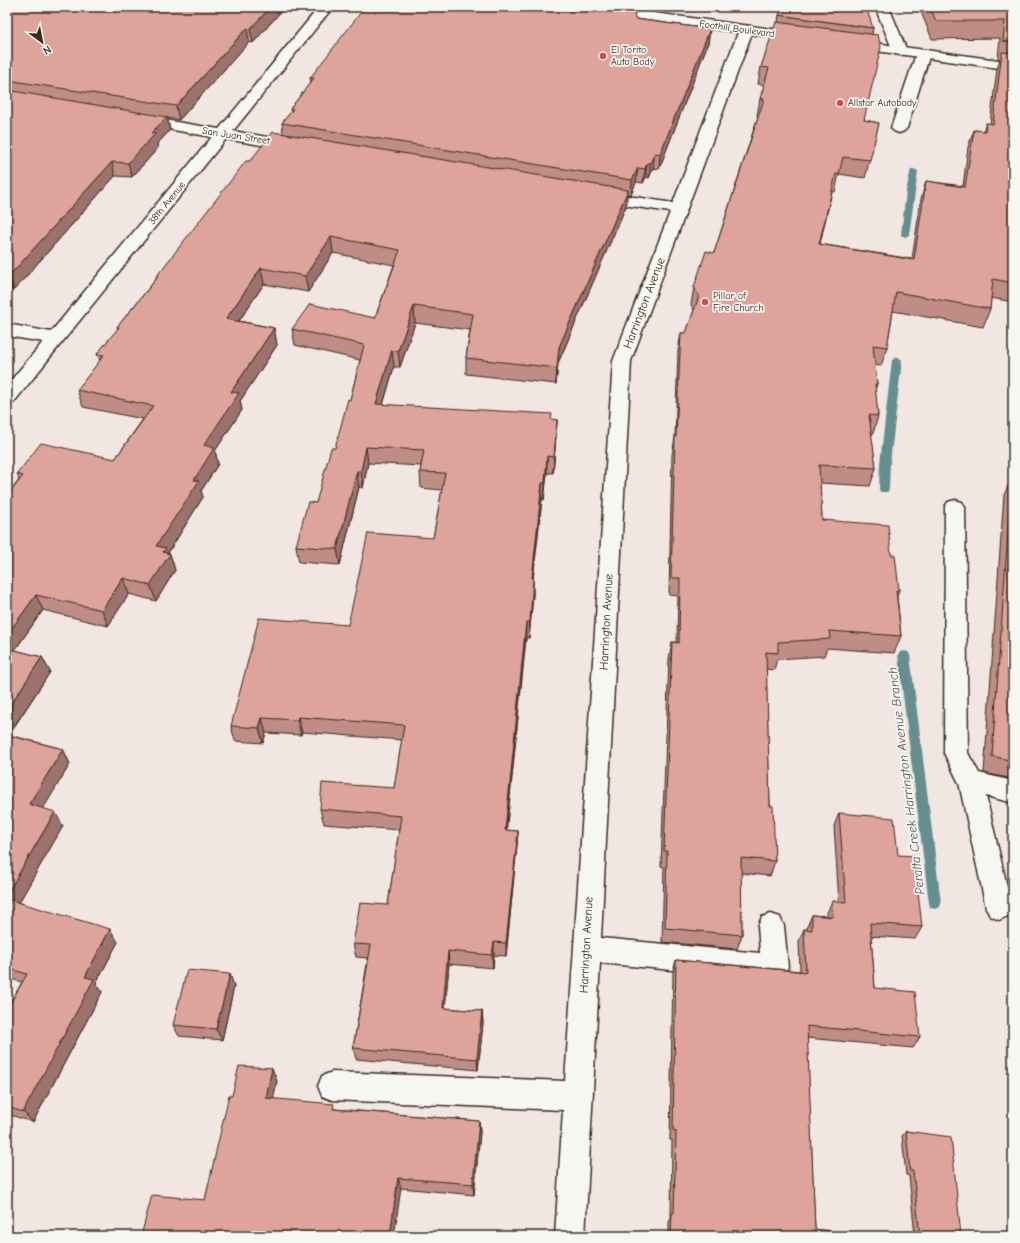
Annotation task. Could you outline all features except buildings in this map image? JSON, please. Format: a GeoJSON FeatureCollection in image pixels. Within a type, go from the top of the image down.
{"type":"FeatureCollection","features":[{"type":"Feature","properties":{"kind":"street","name":"38th Avenue"},"geometry":{"type":"LineString","coordinates":[[7,398],[56,340],[326,7]]}},
{"type":"Feature","properties":{"kind":"street","name":"Foothill Boulevard"},"geometry":{"type":"LineString","coordinates":[[580,7],[815,39]]}},
{"type":"Feature","properties":{"kind":"street"},"geometry":{"type":"LineString","coordinates":[[882,7],[900,51]]}},
{"type":"Feature","properties":{"kind":"street","name":"Harrington Avenue"},"geometry":{"type":"LineString","coordinates":[[570,1236],[577,1096],[622,361],[746,30]]}},
{"type":"Feature","properties":{"kind":"street"},"geometry":{"type":"LineString","coordinates":[[838,42],[1013,66]]}},
{"type":"Feature","properties":{"kind":"street"},"geometry":{"type":"LineString","coordinates":[[899,128],[923,54]]}},
{"type":"Feature","properties":{"kind":"street","name":"San Juan Street"},"geometry":{"type":"LineString","coordinates":[[122,117],[309,148]]}},
{"type":"Feature","properties":{"kind":"street"},"geometry":{"type":"LineString","coordinates":[[585,194],[679,209]]}},
{"type":"Feature","properties":{"kind":"street"},"geometry":{"type":"LineString","coordinates":[[7,330],[56,340]]}},
{"type":"Feature","properties":{"kind":"street"},"geometry":{"type":"LineString","coordinates":[[955,507],[956,753],[971,782],[999,908]]}},
{"type":"Feature","properties":{"kind":"street"},"geometry":{"type":"LineString","coordinates":[[971,782],[1013,792]]}},
{"type":"Feature","properties":{"kind":"street"},"geometry":{"type":"LineString","coordinates":[[586,949],[775,967],[771,926]]}},
{"type":"Feature","properties":{"kind":"street"},"geometry":{"type":"LineString","coordinates":[[332,1086],[577,1096]]}},
{"type":"Feature","properties":{"kind":"waterway","name":"Peralta Creek Harrington Avenue Branch"},"geometry":{"type":"LineString","coordinates":[[905,235],[914,171]]}},
{"type":"Feature","properties":{"kind":"waterway","name":"Peralta Creek Harrington Avenue Branch"},"geometry":{"type":"LineString","coordinates":[[884,489],[885,463],[897,360]]}},
{"type":"Feature","properties":{"kind":"waterway","name":"Peralta Creek Harrington Avenue Branch"},"geometry":{"type":"LineString","coordinates":[[904,655],[935,903]]}},
{"type":"Feature","properties":{"kind":"place","name":"El Torito Auto Body"},"geometry":{"type":"Point","coordinates":[603,56]}},
{"type":"Feature","properties":{"kind":"place","name":"Allstar Autobody"},"geometry":{"type":"Point","coordinates":[840,103]}},
{"type":"Feature","properties":{"kind":"place","name":"Pillar of Fire Church"},"geometry":{"type":"Point","coordinates":[705,302]}}]}
